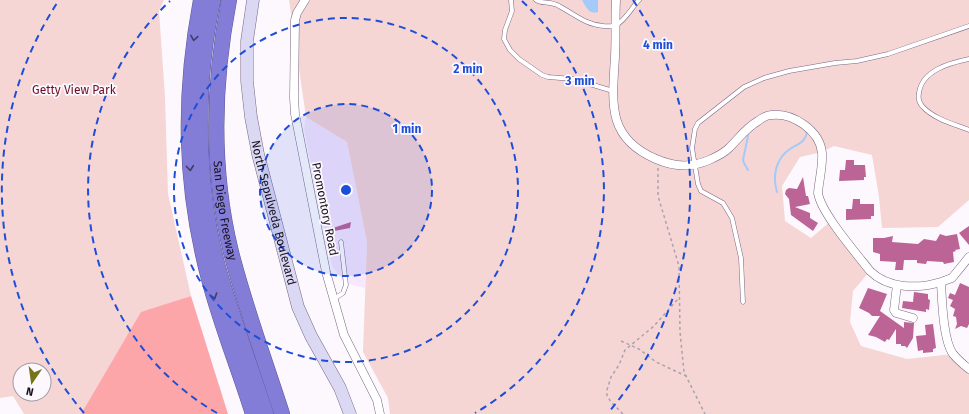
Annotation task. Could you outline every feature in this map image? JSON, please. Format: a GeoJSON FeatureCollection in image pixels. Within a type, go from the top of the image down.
{"type":"FeatureCollection","features":[{"type":"Feature","properties":{"kind":"highway"},"geometry":{"type":"LineString","coordinates":[[201,0],[193,44],[189,101],[189,155],[193,194],[200,242],[209,280],[253,414]]}},
{"type":"Feature","properties":{"kind":"highway"},"geometry":{"type":"LineString","coordinates":[[213,0],[208,24],[202,84],[200,129],[205,194],[209,223],[218,266],[266,414]]}},
{"type":"Feature","properties":{"kind":"highway"},"geometry":{"type":"LineString","coordinates":[[220,0],[209,86],[209,156],[214,199],[220,241],[234,292],[274,414]]}},
{"type":"Feature","properties":{"kind":"highway","name":"San Diego Freeway"},"geometry":{"type":"LineString","coordinates":[[229,0],[221,46],[216,104],[217,163],[220,193],[231,252],[239,282],[282,414]]}},
{"type":"Feature","properties":{"kind":"main road","name":"North Sepulveda Boulevard"},"geometry":{"type":"LineString","coordinates":[[253,0],[247,41],[247,81],[251,117],[258,154],[298,307],[311,336],[340,388],[350,414]]}},
{"type":"Feature","properties":{"kind":"street","name":"Promontory Road"},"geometry":{"type":"LineString","coordinates":[[305,0],[298,10],[295,20],[295,114],[326,272],[333,299],[344,335],[377,400],[380,414]]}},
{"type":"Feature","properties":{"kind":"street"},"geometry":{"type":"LineString","coordinates":[[616,0],[614,90],[615,116],[628,141],[637,149],[673,165],[694,165],[717,156],[729,148],[744,131],[770,115],[788,117],[800,122],[811,131],[815,136],[822,152],[818,193],[823,208],[870,271],[880,280],[897,285],[929,286],[952,278],[969,257]]}},
{"type":"Feature","properties":{"kind":"street"},"geometry":{"type":"LineString","coordinates":[[941,282],[944,322],[950,347],[953,354],[969,369]]}},
{"type":"Feature","properties":{"kind":"street"},"geometry":{"type":"LineString","coordinates":[[897,285],[894,310],[896,313],[913,318]]}},
{"type":"Feature","properties":{"kind":"lane"},"geometry":{"type":"LineString","coordinates":[[511,0],[512,11],[505,30],[504,39],[510,50],[519,59],[542,75],[548,77],[573,79],[614,90]]}},
{"type":"Feature","properties":{"kind":"lane"},"geometry":{"type":"LineString","coordinates":[[536,0],[539,2],[555,4],[585,22],[602,26],[615,26],[639,0]]}},
{"type":"Feature","properties":{"kind":"lane"},"geometry":{"type":"LineString","coordinates":[[743,302],[741,258],[732,218],[723,203],[701,191],[698,184],[692,148],[695,129],[698,123],[744,87],[764,78],[789,71],[835,62],[857,61],[888,54],[969,26]]}},
{"type":"Feature","properties":{"kind":"lane"},"geometry":{"type":"LineString","coordinates":[[969,58],[947,65],[930,74],[924,80],[918,94],[920,103],[931,113],[969,130]]}},
{"type":"Feature","properties":{"kind":"lane"},"geometry":{"type":"LineString","coordinates":[[333,299],[343,293],[346,285],[341,242]]}},
{"type":"Feature","properties":{"kind":"path"},"geometry":{"type":"LineString","coordinates":[[655,158],[658,169],[658,196],[679,266],[679,299],[684,372],[705,414]]}},
{"type":"Feature","properties":{"kind":"path"},"geometry":{"type":"LineString","coordinates":[[623,414],[607,396],[607,390],[611,377],[619,365],[625,350],[654,326],[679,299]]}},
{"type":"Feature","properties":{"kind":"path"},"geometry":{"type":"LineString","coordinates":[[621,341],[639,349],[656,362],[686,376]]}},
{"type":"Feature","properties":{"kind":"shaded area"},"geometry":{"type":"Polygon","coordinates":[[[306,117],[347,142],[367,242],[365,288],[345,283],[332,266],[304,129],[306,117]]]}},
{"type":"Feature","properties":{"kind":"shaded area"},"geometry":{"type":"Polygon","coordinates":[[[191,296],[228,414],[81,414],[141,312],[191,296]]]}},
{"type":"Feature","properties":{"kind":"green space","name":"Getty View Park"},"geometry":{"type":"Polygon","coordinates":[[[0,0],[164,0],[159,11],[165,97],[168,194],[191,296],[141,313],[81,414],[24,414],[17,402],[52,402],[52,362],[12,362],[12,396],[0,398],[0,0]]]}},
{"type":"Feature","properties":{"kind":"green space"},"geometry":{"type":"Polygon","coordinates":[[[289,0],[969,0],[969,200],[938,227],[882,228],[879,197],[872,155],[834,146],[822,152],[800,157],[782,186],[785,221],[811,238],[832,220],[870,271],[853,291],[850,322],[861,346],[907,359],[953,354],[969,369],[969,414],[390,414],[388,398],[363,352],[367,242],[347,142],[306,117],[289,0]]]}},
{"type":"Feature","properties":{"kind":"water"},"geometry":{"type":"Polygon","coordinates":[[[582,0],[598,0],[598,12],[592,12],[586,8],[582,0]]]}},
{"type":"Feature","properties":{"kind":"building"},"geometry":{"type":"Polygon","coordinates":[[[846,160],[854,160],[854,165],[865,165],[866,177],[864,177],[864,180],[839,181],[840,170],[845,170],[846,160]]]}},
{"type":"Feature","properties":{"kind":"building"},"geometry":{"type":"Polygon","coordinates":[[[803,177],[806,196],[808,196],[810,204],[795,207],[810,213],[810,218],[818,223],[813,231],[791,215],[789,199],[785,194],[786,190],[789,188],[797,189],[803,177]]]}},
{"type":"Feature","properties":{"kind":"building"},"geometry":{"type":"Polygon","coordinates":[[[853,199],[860,199],[860,204],[874,204],[874,216],[871,216],[871,219],[846,220],[846,209],[852,209],[853,199]]]}},
{"type":"Feature","properties":{"kind":"building"},"geometry":{"type":"Polygon","coordinates":[[[351,222],[350,228],[334,231],[333,228],[351,222]]]}},
{"type":"Feature","properties":{"kind":"building"},"geometry":{"type":"Polygon","coordinates":[[[969,226],[969,245],[959,233],[969,226]]]}},
{"type":"Feature","properties":{"kind":"building"},"geometry":{"type":"Polygon","coordinates":[[[940,234],[946,236],[957,234],[960,249],[953,252],[954,262],[944,264],[943,262],[927,261],[926,264],[917,263],[917,260],[904,260],[903,270],[895,270],[896,262],[880,261],[880,254],[873,252],[873,238],[893,236],[892,242],[918,244],[924,239],[936,241],[940,234]]]}},
{"type":"Feature","properties":{"kind":"building"},"geometry":{"type":"Polygon","coordinates":[[[960,283],[969,287],[969,324],[967,328],[961,326],[955,329],[957,324],[956,317],[953,316],[955,309],[950,306],[953,300],[948,298],[950,293],[955,295],[960,283]]]}},
{"type":"Feature","properties":{"kind":"building"},"geometry":{"type":"Polygon","coordinates":[[[868,288],[887,294],[880,311],[904,328],[904,322],[914,323],[913,338],[907,348],[905,346],[901,346],[901,344],[896,344],[896,329],[889,340],[887,339],[885,342],[868,335],[880,316],[872,316],[859,308],[868,288]]]}},
{"type":"Feature","properties":{"kind":"building"},"geometry":{"type":"Polygon","coordinates":[[[914,292],[928,294],[928,299],[930,300],[929,310],[926,309],[926,312],[902,308],[903,301],[913,302],[914,292]]]}},
{"type":"Feature","properties":{"kind":"building"},"geometry":{"type":"Polygon","coordinates":[[[933,324],[936,348],[933,349],[933,352],[923,353],[923,350],[918,351],[916,336],[926,335],[925,325],[933,324]]]}},
{"type":"Feature","properties":{"kind":"waterway"},"geometry":{"type":"LineString","coordinates":[[777,192],[775,174],[778,162],[785,153],[805,138],[807,131]]}},
{"type":"Feature","properties":{"kind":"waterway"},"geometry":{"type":"LineString","coordinates":[[746,132],[748,136],[743,160],[748,170]]}}]}
